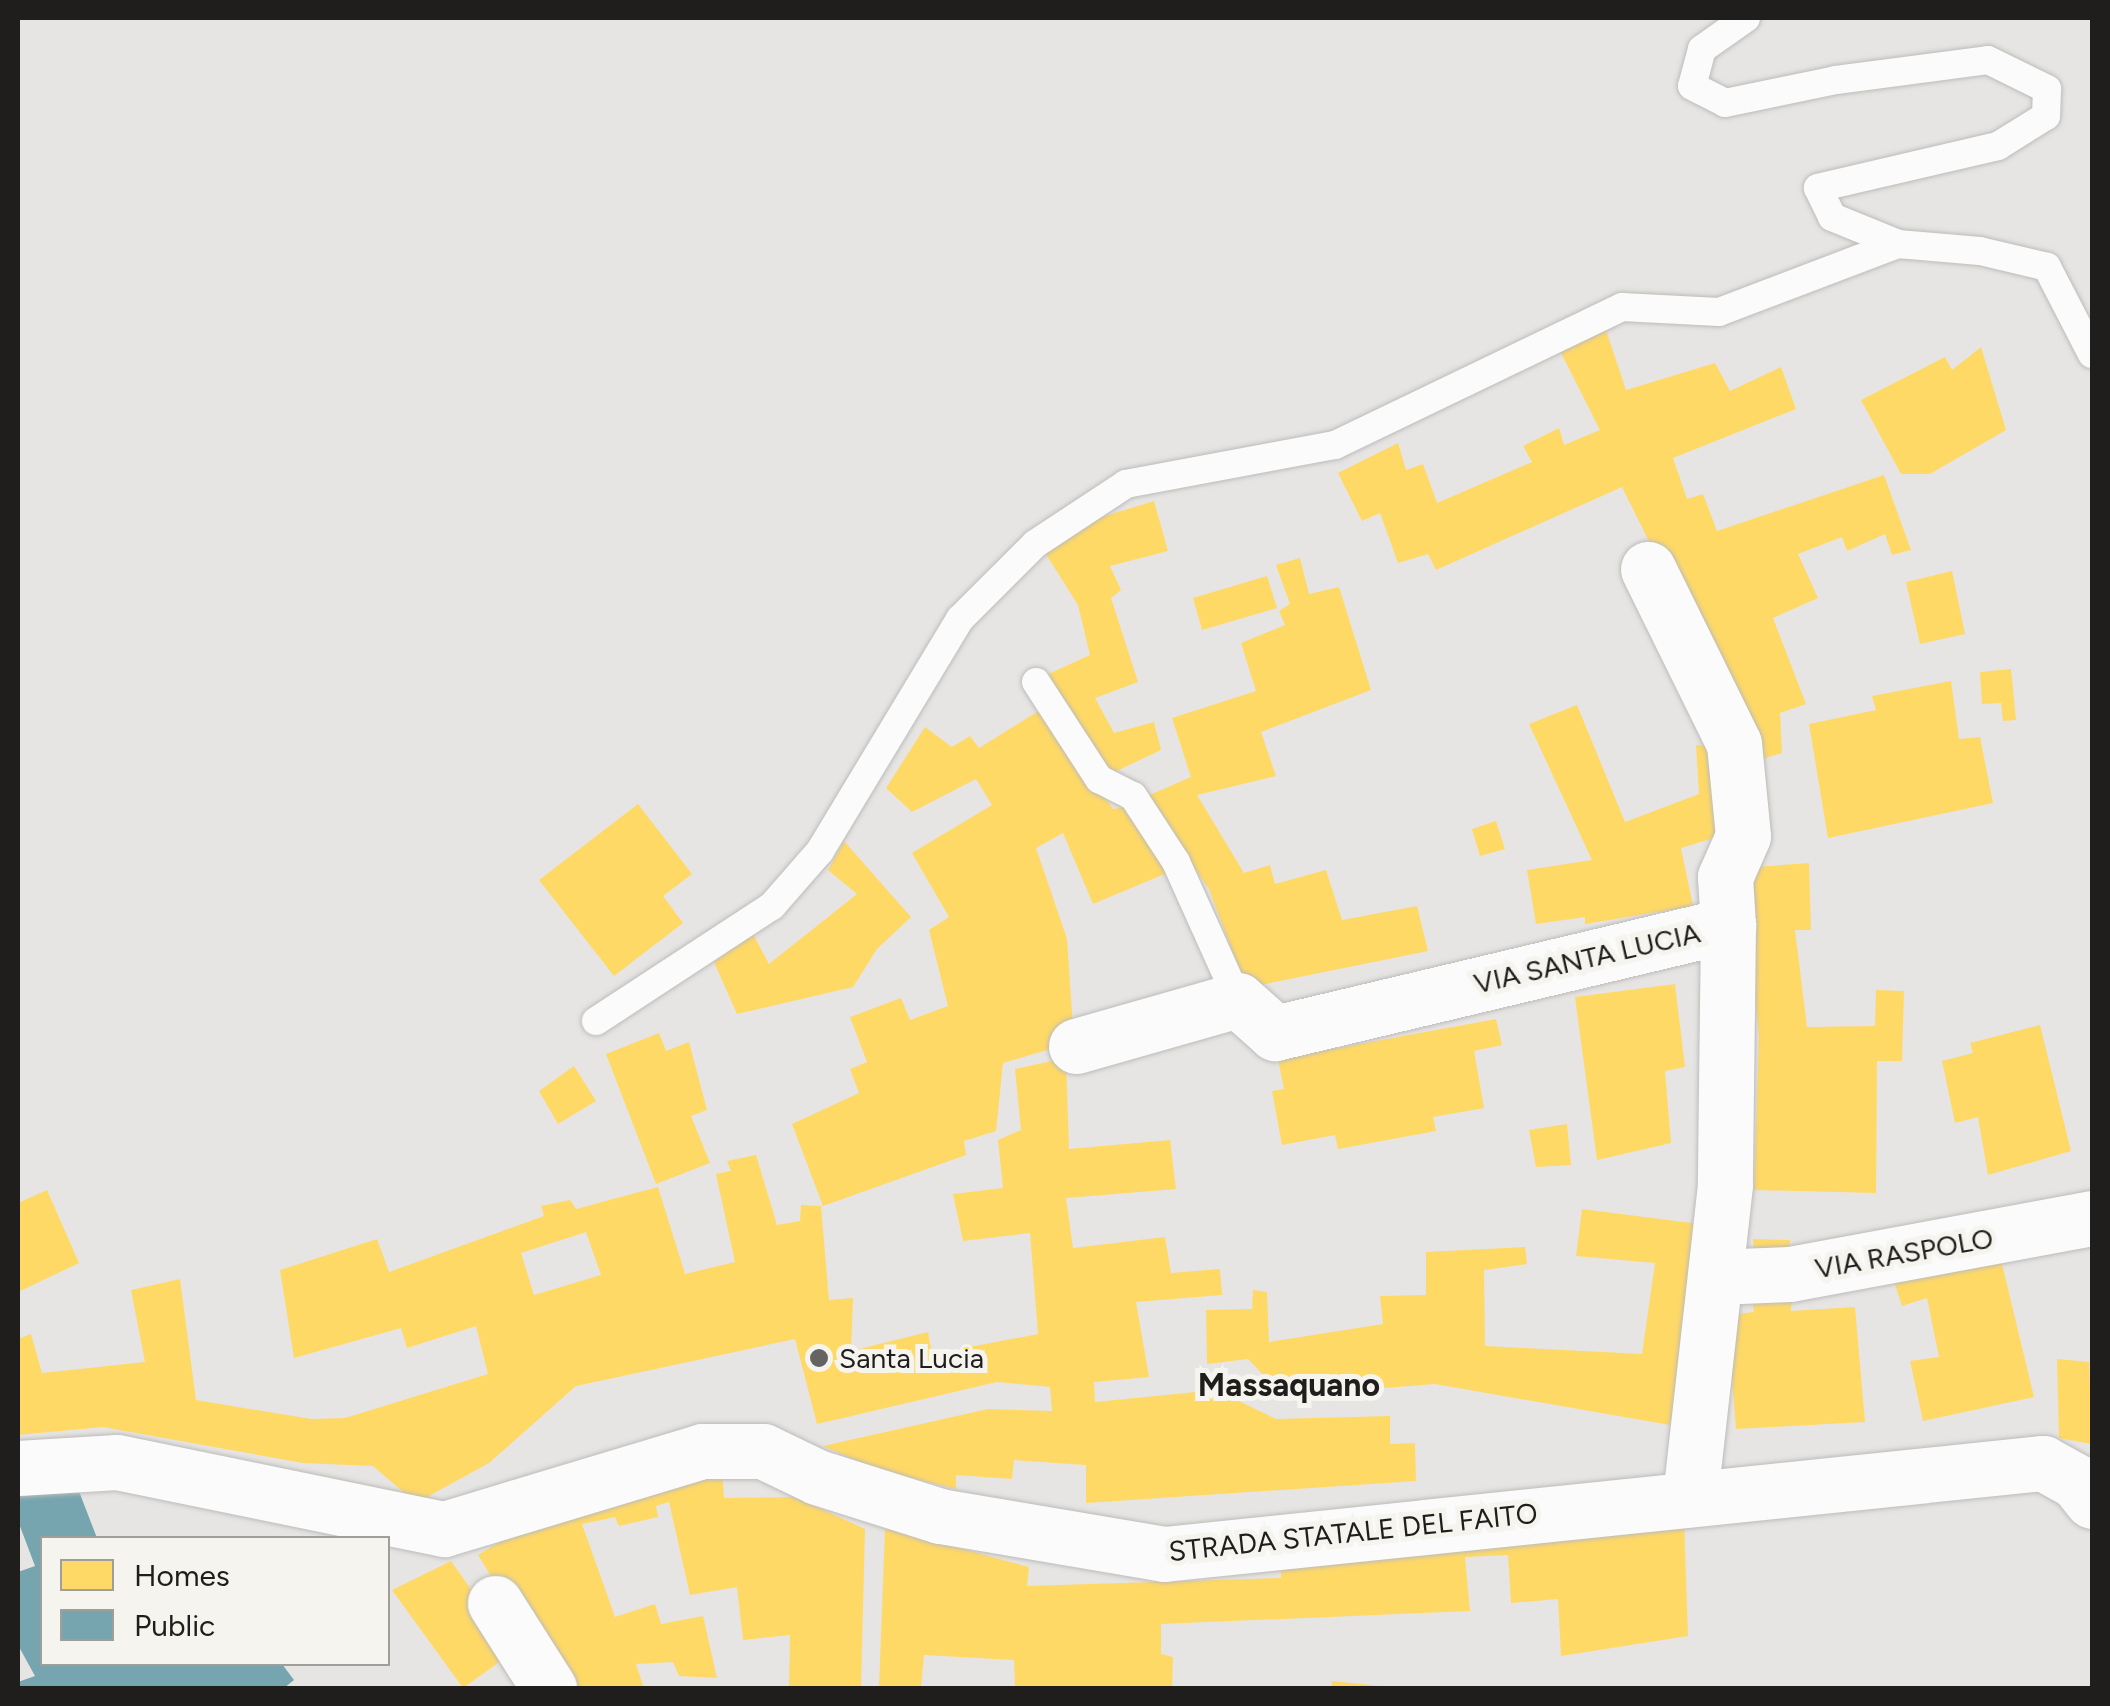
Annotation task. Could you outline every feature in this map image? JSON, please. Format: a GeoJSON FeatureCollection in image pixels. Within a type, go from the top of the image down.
{"type":"FeatureCollection","features":[{"type":"Feature","properties":{"kind":"street"},"geometry":{"type":"LineString","coordinates":[[1648,569],[1734,744],[1744,836],[1725,876],[1728,925]]}},
{"type":"Feature","properties":{"kind":"street","name":"VIA SANTA LUCIA"},"geometry":{"type":"LineString","coordinates":[[1238,1000],[1275,1033],[1728,925],[1725,1186],[1690,1496]]}},
{"type":"Feature","properties":{"kind":"street"},"geometry":{"type":"LineString","coordinates":[[1076,1046],[1238,1000]]}},
{"type":"Feature","properties":{"kind":"street","name":"VIA RASPOLO"},"geometry":{"type":"LineString","coordinates":[[1714,1276],[1790,1274],[2092,1218]]}},
{"type":"Feature","properties":{"kind":"street","name":"STRADA STATALE DEL FAITO"},"geometry":{"type":"LineString","coordinates":[[18,1468],[118,1462],[444,1529],[702,1451],[763,1451],[817,1477],[940,1516],[1164,1554],[1690,1496],[2043,1463],[2077,1482],[2092,1502]]}},
{"type":"Feature","properties":{"kind":"street"},"geometry":{"type":"LineString","coordinates":[[495,1603],[548,1688]]}},
{"type":"Feature","properties":{"kind":"lane"},"geometry":{"type":"LineString","coordinates":[[1746,18],[1702,49],[1692,86],[1725,103],[1988,60],[2047,89],[2046,116],[1998,146],[1818,188],[1832,218],[1898,244],[1980,251],[2047,267],[2092,354]]}},
{"type":"Feature","properties":{"kind":"lane"},"geometry":{"type":"LineString","coordinates":[[596,1021],[772,906],[820,851],[960,619],[1035,544],[1126,484],[1334,445],[1622,307],[1720,312],[1898,244]]}},
{"type":"Feature","properties":{"kind":"lane"},"geometry":{"type":"LineString","coordinates":[[1036,682],[1099,780],[1133,796],[1176,862],[1238,1000]]}},
{"type":"Feature","properties":{"kind":"building: Homes"},"geometry":{"type":"Polygon","coordinates":[[[1604,324],[1626,390],[1715,363],[1730,391],[1781,367],[1796,409],[1673,458],[1687,499],[1703,494],[1717,531],[1884,475],[1911,550],[1892,555],[1885,534],[1847,551],[1842,537],[1798,554],[1818,598],[1773,618],[1806,704],[1780,713],[1782,753],[1762,759],[1741,727],[1622,487],[1436,570],[1428,554],[1398,563],[1380,513],[1362,521],[1338,473],[1398,443],[1406,470],[1423,464],[1437,503],[1532,462],[1523,446],[1559,428],[1564,445],[1600,430],[1558,347],[1604,324]]]}},
{"type":"Feature","properties":{"kind":"building: Homes"},"geometry":{"type":"Polygon","coordinates":[[[1981,347],[2006,430],[1930,474],[1901,474],[1861,400],[1945,357],[1952,370],[1981,347]]]}},
{"type":"Feature","properties":{"kind":"building: Homes"},"geometry":{"type":"Polygon","coordinates":[[[1154,501],[1168,551],[1110,566],[1121,590],[1111,598],[1138,682],[1095,698],[1114,733],[1154,722],[1161,750],[1102,778],[1044,676],[1090,655],[1078,605],[1044,551],[1079,524],[1154,501]]]}},
{"type":"Feature","properties":{"kind":"building: Homes"},"geometry":{"type":"Polygon","coordinates":[[[1300,558],[1309,594],[1339,587],[1371,690],[1261,732],[1276,776],[1197,795],[1244,873],[1270,865],[1275,884],[1326,870],[1342,920],[1417,906],[1428,951],[1246,988],[1209,889],[1145,797],[1191,777],[1172,718],[1256,691],[1241,643],[1285,625],[1279,611],[1290,604],[1276,565],[1300,558]]]}},
{"type":"Feature","properties":{"kind":"building: Homes"},"geometry":{"type":"Polygon","coordinates":[[[1952,571],[1965,634],[1920,644],[1906,582],[1952,571]]]}},
{"type":"Feature","properties":{"kind":"building: Homes"},"geometry":{"type":"Polygon","coordinates":[[[1267,576],[1277,608],[1202,630],[1193,598],[1267,576]]]}},
{"type":"Feature","properties":{"kind":"building: Homes"},"geometry":{"type":"Polygon","coordinates":[[[2011,669],[2016,720],[2003,721],[2001,703],[1982,704],[1980,672],[2011,669]]]}},
{"type":"Feature","properties":{"kind":"building: Homes"},"geometry":{"type":"Polygon","coordinates":[[[1951,681],[1959,739],[1980,737],[1993,803],[1828,838],[1809,724],[1876,710],[1872,696],[1951,681]]]}},
{"type":"Feature","properties":{"kind":"building: Homes"},"geometry":{"type":"Polygon","coordinates":[[[1577,705],[1625,822],[1699,794],[1696,745],[1727,749],[1730,833],[1681,848],[1693,906],[1585,924],[1585,917],[1536,924],[1527,870],[1592,860],[1529,724],[1577,705]]]}},
{"type":"Feature","properties":{"kind":"building: Homes"},"geometry":{"type":"Polygon","coordinates":[[[1045,707],[1113,809],[1132,806],[1172,871],[1093,904],[1063,833],[1036,848],[1067,939],[1074,1042],[1003,1063],[996,1131],[964,1141],[966,1155],[823,1206],[792,1124],[859,1093],[850,1069],[867,1062],[850,1017],[901,998],[910,1020],[948,1006],[929,930],[949,917],[912,853],[992,805],[976,779],[912,812],[886,788],[925,727],[952,747],[970,736],[979,748],[1045,707]]]}},
{"type":"Feature","properties":{"kind":"building: Homes"},"geometry":{"type":"Polygon","coordinates":[[[638,804],[692,874],[663,896],[683,923],[614,976],[539,880],[638,804]]]}},
{"type":"Feature","properties":{"kind":"building: Homes"},"geometry":{"type":"Polygon","coordinates":[[[1496,821],[1505,849],[1480,856],[1472,829],[1496,821]]]}},
{"type":"Feature","properties":{"kind":"building: Homes"},"geometry":{"type":"Polygon","coordinates":[[[844,841],[911,917],[877,949],[853,987],[737,1014],[714,962],[753,934],[769,964],[857,894],[828,870],[844,841]]]}},
{"type":"Feature","properties":{"kind":"building: Homes"},"geometry":{"type":"Polygon","coordinates":[[[1809,863],[1811,930],[1795,930],[1807,1027],[1875,1026],[1876,990],[1904,991],[1902,1061],[1877,1061],[1876,1193],[1754,1190],[1759,1037],[1743,868],[1809,863]]]}},
{"type":"Feature","properties":{"kind":"building: Homes"},"geometry":{"type":"Polygon","coordinates":[[[1675,984],[1685,1067],[1665,1071],[1671,1143],[1597,1160],[1575,997],[1675,984]]]}},
{"type":"Feature","properties":{"kind":"building: Homes"},"geometry":{"type":"Polygon","coordinates":[[[1496,1019],[1502,1045],[1474,1051],[1484,1108],[1433,1117],[1436,1131],[1338,1149],[1335,1135],[1282,1145],[1272,1091],[1284,1089],[1278,1059],[1496,1019]]]}},
{"type":"Feature","properties":{"kind":"building: Homes"},"geometry":{"type":"Polygon","coordinates":[[[2040,1025],[2071,1151],[1988,1175],[1978,1117],[1955,1123],[1942,1061],[1973,1053],[1970,1043],[2040,1025]]]}},
{"type":"Feature","properties":{"kind":"building: Homes"},"geometry":{"type":"Polygon","coordinates":[[[659,1033],[666,1051],[689,1042],[707,1110],[691,1116],[710,1163],[656,1184],[606,1054],[659,1033]]]}},
{"type":"Feature","properties":{"kind":"building: Homes"},"geometry":{"type":"Polygon","coordinates":[[[1066,1058],[1069,1149],[1170,1140],[1176,1189],[1066,1198],[1073,1248],[1165,1237],[1171,1273],[1220,1269],[1222,1295],[1136,1302],[1149,1377],[1094,1382],[1095,1402],[1216,1390],[1276,1419],[1390,1416],[1390,1444],[1415,1443],[1416,1481],[1086,1503],[1086,1465],[1014,1460],[1012,1479],[956,1475],[956,1489],[876,1469],[823,1446],[988,1409],[1052,1411],[1050,1387],[997,1382],[817,1424],[795,1339],[576,1386],[489,1463],[416,1503],[373,1466],[303,1463],[103,1427],[18,1435],[18,1339],[31,1334],[42,1373],[145,1362],[131,1290],[180,1279],[196,1400],[311,1419],[345,1418],[488,1374],[476,1326],[407,1348],[401,1328],[294,1358],[280,1270],[377,1239],[389,1272],[544,1216],[541,1206],[570,1200],[576,1209],[658,1187],[685,1274],[735,1262],[716,1174],[731,1171],[727,1161],[756,1155],[777,1225],[800,1221],[801,1205],[821,1206],[829,1300],[853,1298],[851,1351],[928,1332],[932,1354],[1038,1334],[1030,1233],[963,1241],[953,1194],[1003,1188],[998,1140],[1021,1130],[1015,1069],[1066,1058]],[[586,1232],[521,1253],[534,1295],[601,1275],[586,1232]]]}},
{"type":"Feature","properties":{"kind":"building: Homes"},"geometry":{"type":"Polygon","coordinates":[[[574,1066],[596,1101],[558,1124],[539,1091],[574,1066]]]}},
{"type":"Feature","properties":{"kind":"building: Homes"},"geometry":{"type":"Polygon","coordinates":[[[1567,1124],[1571,1165],[1536,1167],[1529,1130],[1567,1124]]]}},
{"type":"Feature","properties":{"kind":"building: Homes"},"geometry":{"type":"Polygon","coordinates":[[[47,1190],[79,1263],[18,1292],[18,1203],[47,1190]]]}},
{"type":"Feature","properties":{"kind":"building: Homes"},"geometry":{"type":"Polygon","coordinates":[[[1582,1209],[1707,1225],[1670,1425],[1435,1384],[1284,1396],[1248,1359],[1207,1364],[1206,1310],[1252,1309],[1253,1290],[1267,1292],[1269,1342],[1383,1324],[1380,1296],[1426,1295],[1426,1252],[1525,1247],[1527,1264],[1484,1270],[1485,1346],[1642,1354],[1655,1263],[1576,1256],[1582,1209]]]}},
{"type":"Feature","properties":{"kind":"building: Homes"},"geometry":{"type":"Polygon","coordinates":[[[1753,1239],[1790,1240],[1789,1262],[1755,1263],[1753,1239]]]}},
{"type":"Feature","properties":{"kind":"building: Homes"},"geometry":{"type":"Polygon","coordinates":[[[1996,1239],[2034,1397],[1923,1421],[1910,1361],[1939,1357],[1927,1298],[1902,1306],[1892,1275],[1996,1239]]]}},
{"type":"Feature","properties":{"kind":"building: Homes"},"geometry":{"type":"Polygon","coordinates":[[[1792,1286],[1791,1311],[1855,1307],[1865,1422],[1736,1429],[1727,1315],[1754,1312],[1751,1289],[1792,1286]]]}},
{"type":"Feature","properties":{"kind":"building: Homes"},"geometry":{"type":"Polygon","coordinates":[[[2057,1359],[2089,1362],[2092,1444],[2059,1438],[2057,1359]]]}},
{"type":"Feature","properties":{"kind":"building: Homes"},"geometry":{"type":"Polygon","coordinates":[[[722,1467],[724,1498],[795,1497],[865,1529],[861,1688],[789,1688],[790,1635],[743,1640],[737,1587],[690,1595],[669,1502],[656,1506],[658,1517],[619,1526],[615,1517],[582,1524],[615,1617],[655,1604],[661,1624],[703,1616],[717,1678],[679,1676],[673,1662],[636,1664],[644,1688],[560,1688],[478,1555],[531,1523],[722,1467]]]}},
{"type":"Feature","properties":{"kind":"building: Homes"},"geometry":{"type":"Polygon","coordinates":[[[1684,1520],[1688,1636],[1561,1656],[1558,1599],[1511,1603],[1508,1555],[1465,1557],[1470,1611],[1161,1624],[1161,1654],[1173,1657],[1172,1688],[1015,1688],[1014,1660],[924,1655],[921,1688],[879,1688],[885,1528],[1029,1567],[1027,1586],[1281,1578],[1281,1550],[1684,1520]]]}},
{"type":"Feature","properties":{"kind":"building: Homes"},"geometry":{"type":"Polygon","coordinates":[[[451,1561],[515,1651],[463,1688],[392,1590],[451,1561]]]}},
{"type":"Feature","properties":{"kind":"building: Homes"},"geometry":{"type":"Polygon","coordinates":[[[1332,1681],[1380,1686],[1380,1688],[1331,1688],[1332,1681]]]}},
{"type":"Feature","properties":{"kind":"building: Public"},"geometry":{"type":"Polygon","coordinates":[[[75,1481],[96,1536],[40,1536],[40,1666],[284,1666],[294,1680],[284,1688],[19,1688],[18,1682],[35,1676],[18,1645],[18,1572],[35,1566],[18,1521],[18,1488],[75,1481]]]}},
{"type":"Feature","properties":{"kind":"place","name":"Santa Lucia"},"geometry":{"type":"Point","coordinates":[819,1358]}},
{"type":"Feature","properties":{"kind":"district","name":"Massaquano"},"geometry":{"type":"Point","coordinates":[1289,1385]}}]}
